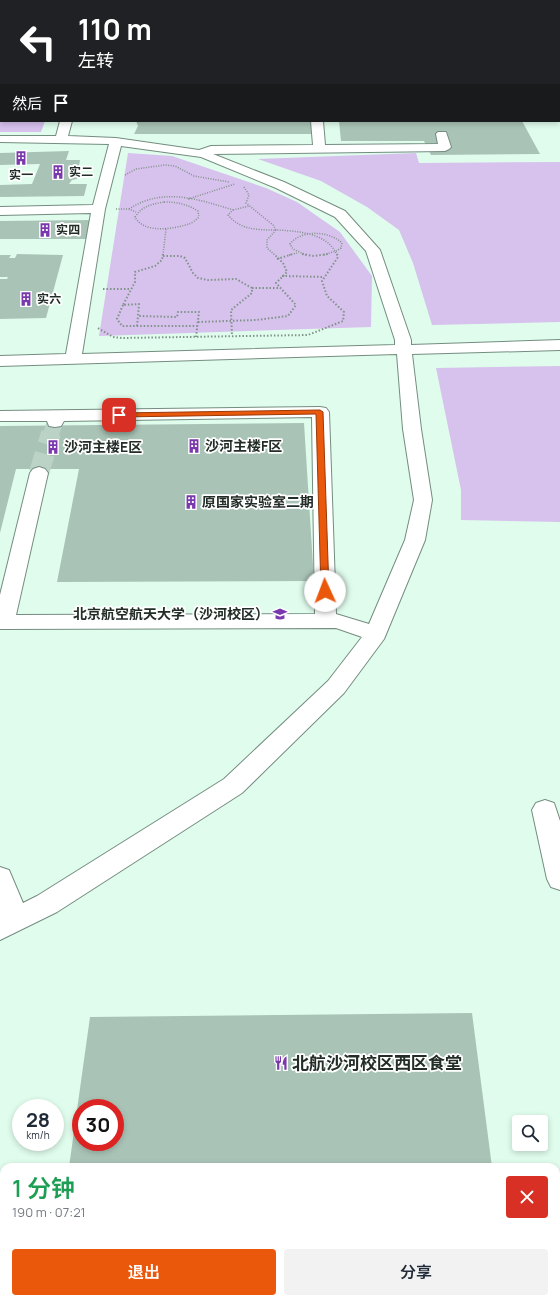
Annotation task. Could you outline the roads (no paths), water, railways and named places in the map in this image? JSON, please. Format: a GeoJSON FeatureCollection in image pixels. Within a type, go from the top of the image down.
{"type":"FeatureCollection","features":[{"type":"Feature","properties":{"kind":"street"},"geometry":{"type":"LineString","coordinates":[[60,139],[66,122]]}},
{"type":"Feature","properties":{"kind":"street"},"geometry":{"type":"LineString","coordinates":[[317,122],[319,148]]}},
{"type":"Feature","properties":{"kind":"street"},"geometry":{"type":"LineString","coordinates":[[195,153],[210,150],[445,147],[442,134]]}},
{"type":"Feature","properties":{"kind":"street"},"geometry":{"type":"LineString","coordinates":[[0,139],[104,140],[204,154],[280,185],[340,214],[373,250],[403,340],[412,429],[422,500],[415,540],[376,634],[336,687],[233,786],[47,904],[8,924],[0,878]]}},
{"type":"Feature","properties":{"kind":"street"},"geometry":{"type":"LineString","coordinates":[[75,359],[74,350],[98,209],[116,142]]}},
{"type":"Feature","properties":{"kind":"street"},"geometry":{"type":"LineString","coordinates":[[0,211],[98,209]]}},
{"type":"Feature","properties":{"kind":"street"},"geometry":{"type":"LineString","coordinates":[[0,361],[560,345]]}},
{"type":"Feature","properties":{"kind":"street"},"geometry":{"type":"LineString","coordinates":[[0,416],[56,419],[320,412],[326,621]]}},
{"type":"Feature","properties":{"kind":"street"},"geometry":{"type":"LineString","coordinates":[[39,473],[2,622],[337,621],[376,634]]}},
{"type":"Feature","properties":{"kind":"street"},"geometry":{"type":"LineString","coordinates":[[545,810],[560,880]]}},
{"type":"Feature","properties":{"kind":"tunnel"},"geometry":{"type":"LineString","coordinates":[[51,434],[55,422]]}},
{"type":"Feature","properties":{"kind":"tunnel"},"geometry":{"type":"LineString","coordinates":[[39,473],[51,433]]}},
{"type":"Feature","properties":{"kind":"place","name":"实一"},"geometry":{"type":"Point","coordinates":[21,158]}},
{"type":"Feature","properties":{"kind":"place","name":"实二"},"geometry":{"type":"Point","coordinates":[58,172]}},
{"type":"Feature","properties":{"kind":"place","name":"实四"},"geometry":{"type":"Point","coordinates":[45,230]}},
{"type":"Feature","properties":{"kind":"place","name":"实六"},"geometry":{"type":"Point","coordinates":[26,299]}},
{"type":"Feature","properties":{"kind":"place","name":"沙河主楼F区"},"geometry":{"type":"Point","coordinates":[194,446]}},
{"type":"Feature","properties":{"kind":"place","name":"沙河主楼E区"},"geometry":{"type":"Point","coordinates":[53,447]}},
{"type":"Feature","properties":{"kind":"place","name":"原国家实验室二期"},"geometry":{"type":"Point","coordinates":[191,502]}},
{"type":"Feature","properties":{"kind":"place","name":"北京航空航天大学（沙河校区）"},"geometry":{"type":"Point","coordinates":[280,614]}},
{"type":"Feature","properties":{"kind":"place","name":"北航沙河校区西区食堂"},"geometry":{"type":"Point","coordinates":[281,1063]}}]}
